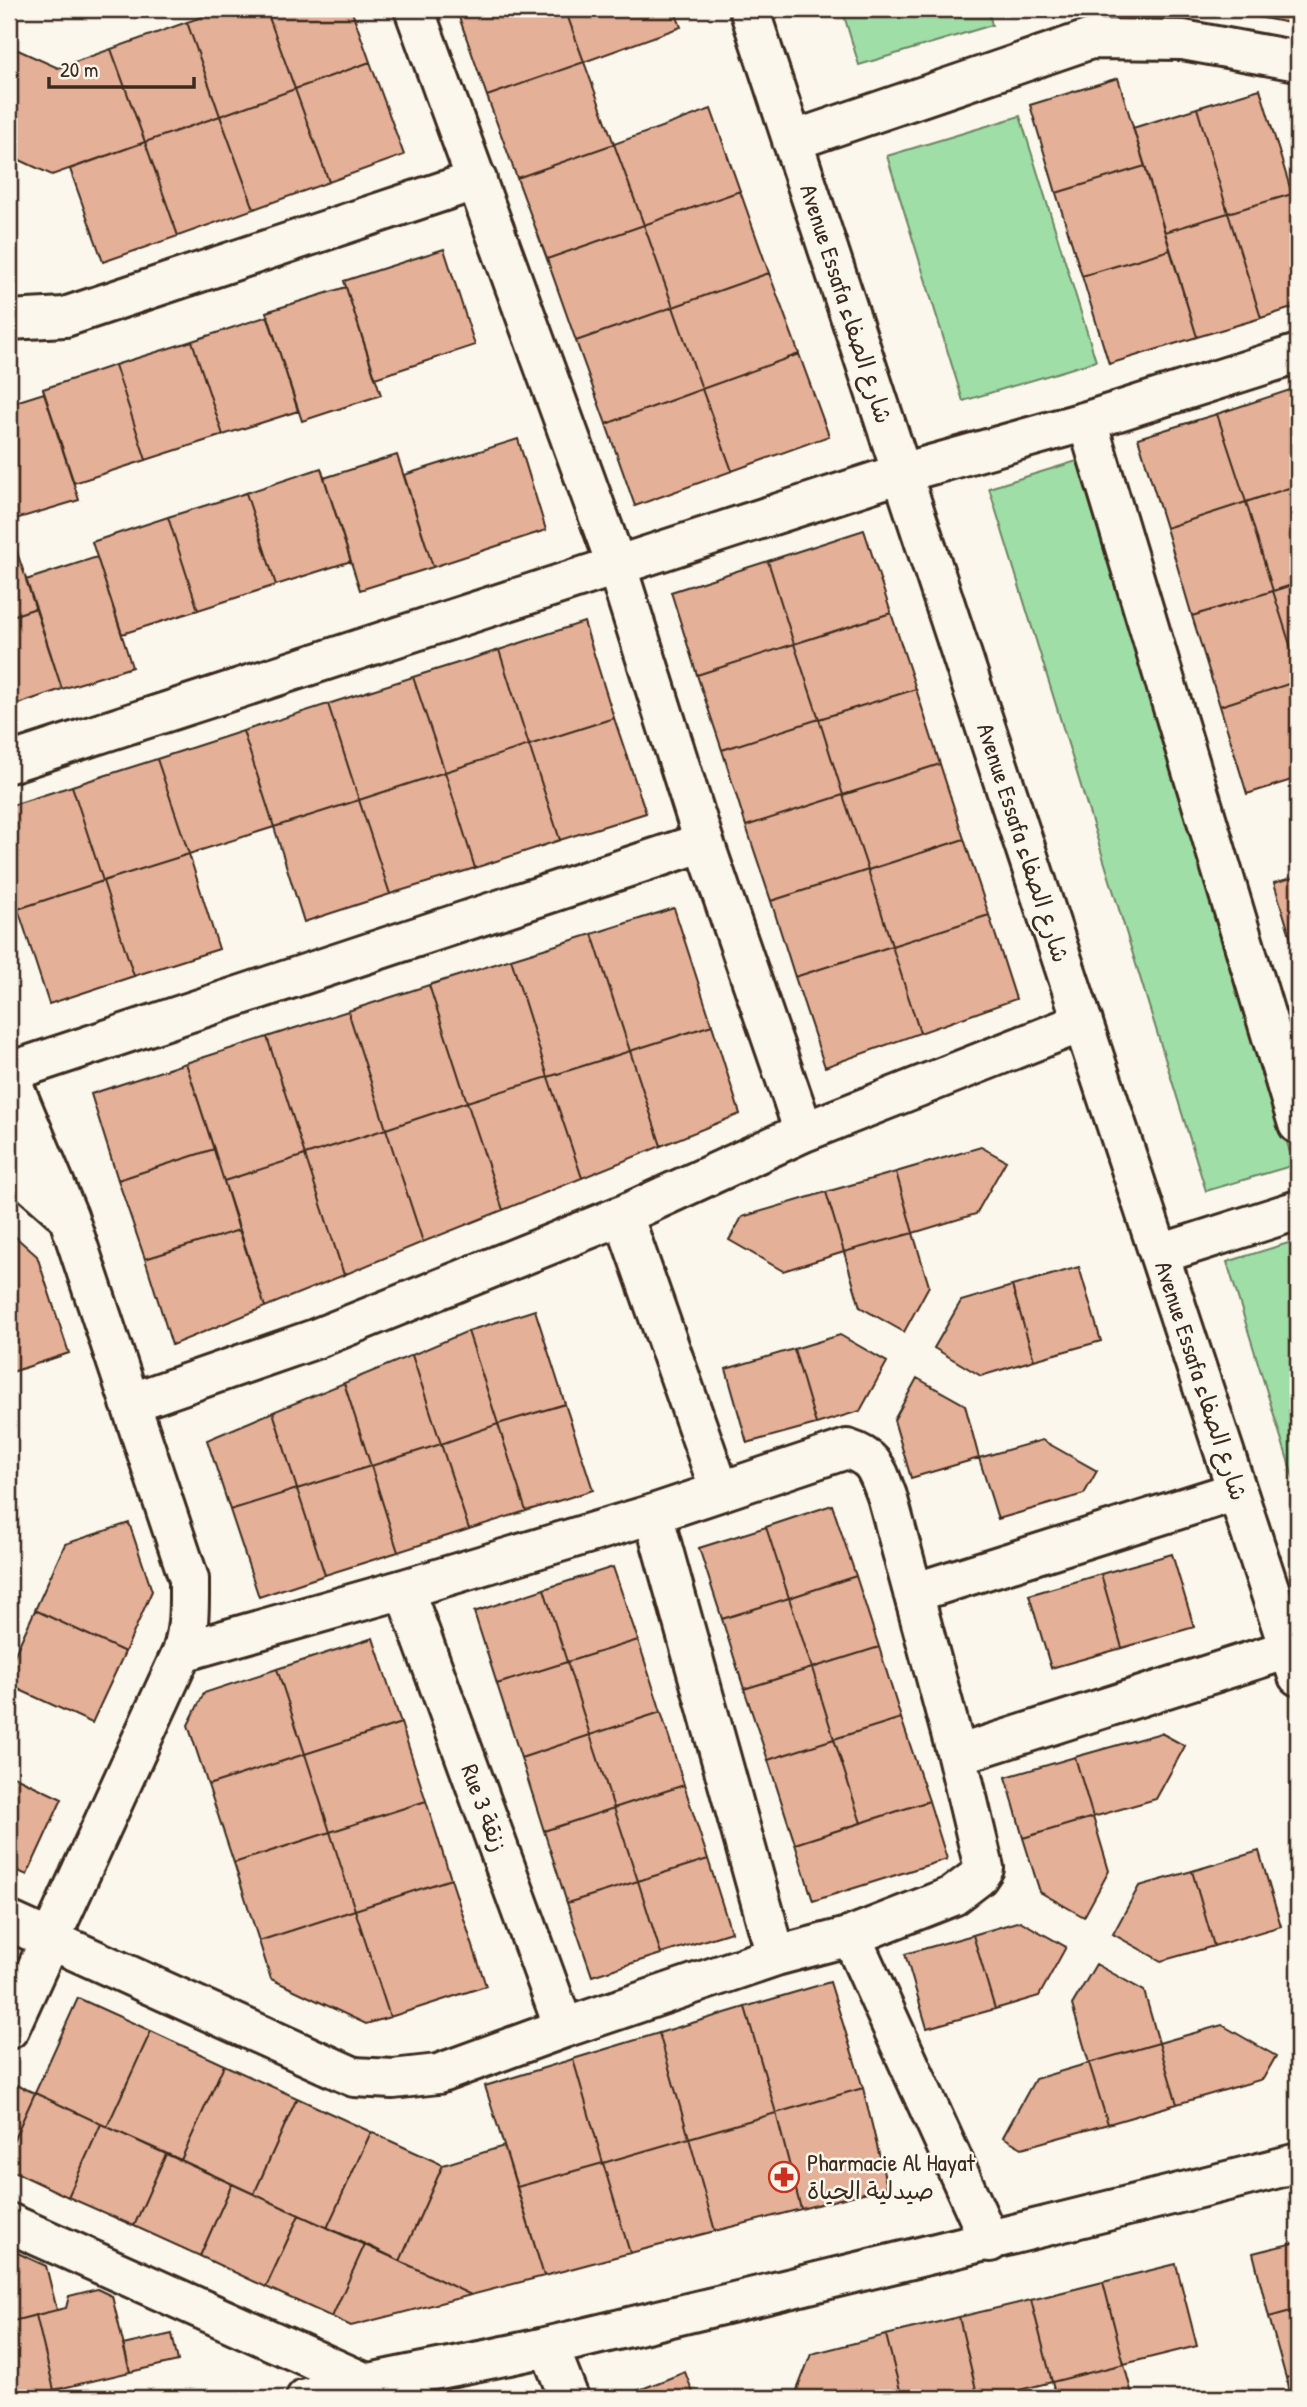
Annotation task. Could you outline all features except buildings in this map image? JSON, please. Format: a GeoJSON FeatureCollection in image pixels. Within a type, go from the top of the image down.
{"type":"FeatureCollection","features":[{"type":"Feature","properties":{"kind":"street"},"geometry":{"type":"LineString","coordinates":[[414,9],[616,564],[704,842],[804,1132]]}},
{"type":"Feature","properties":{"kind":"street","name":"Avenue Essafa شارع الصفاء"},"geometry":{"type":"LineString","coordinates":[[749,9],[1294,1663]]}},
{"type":"Feature","properties":{"kind":"street"},"geometry":{"type":"LineString","coordinates":[[792,141],[1091,39],[1183,40],[1298,61]]}},
{"type":"Feature","properties":{"kind":"street"},"geometry":{"type":"LineString","coordinates":[[9,320],[65,317],[477,180]]}},
{"type":"Feature","properties":{"kind":"street"},"geometry":{"type":"LineString","coordinates":[[9,763],[901,473],[1087,421],[1298,354]]}},
{"type":"Feature","properties":{"kind":"street"},"geometry":{"type":"LineString","coordinates":[[1087,421],[1298,1124]]}},
{"type":"Feature","properties":{"kind":"street"},"geometry":{"type":"LineString","coordinates":[[9,2029],[182,1652],[189,1630],[189,1579],[68,1216],[9,1073],[704,842]]}},
{"type":"Feature","properties":{"kind":"street"},"geometry":{"type":"LineString","coordinates":[[130,1403],[316,1339],[623,1215],[804,1132],[1083,1022]]}},
{"type":"Feature","properties":{"kind":"street"},"geometry":{"type":"LineString","coordinates":[[9,1164],[68,1216]]}},
{"type":"Feature","properties":{"kind":"street"},"geometry":{"type":"LineString","coordinates":[[1160,1254],[1298,1210]]}},
{"type":"Feature","properties":{"kind":"street"},"geometry":{"type":"LineString","coordinates":[[623,1215],[720,1490]]}},
{"type":"Feature","properties":{"kind":"street"},"geometry":{"type":"LineString","coordinates":[[9,1921],[354,2077],[393,2078],[438,2074],[776,1956],[851,1936],[953,1896],[966,1888],[984,1868],[957,1755],[887,1496],[879,1474],[863,1454],[847,1449],[653,1514],[182,1652]]}},
{"type":"Feature","properties":{"kind":"street"},"geometry":{"type":"LineString","coordinates":[[913,1593],[1237,1491]]}},
{"type":"Feature","properties":{"kind":"street"},"geometry":{"type":"LineString","coordinates":[[653,1514],[776,1956]]}},
{"type":"Feature","properties":{"kind":"street","name":"Rue 3 زنقة"},"geometry":{"type":"LineString","coordinates":[[404,1589],[564,2028]]}},
{"type":"Feature","properties":{"kind":"street"},"geometry":{"type":"LineString","coordinates":[[957,1755],[1294,1663]]}},
{"type":"Feature","properties":{"kind":"street"},"geometry":{"type":"LineString","coordinates":[[851,1936],[990,2242]]}},
{"type":"Feature","properties":{"kind":"street"},"geometry":{"type":"LineString","coordinates":[[306,2398],[364,2382],[549,2347],[990,2242],[1298,2164]]}},
{"type":"Feature","properties":{"kind":"street"},"geometry":{"type":"LineString","coordinates":[[9,2223],[364,2382]]}},
{"type":"Feature","properties":{"kind":"street"},"geometry":{"type":"LineString","coordinates":[[549,2347],[569,2398]]}},
{"type":"Feature","properties":{"kind":"green space"},"geometry":{"type":"Polygon","coordinates":[[[842,9],[988,9],[992,25],[859,65],[842,9]]]}},
{"type":"Feature","properties":{"kind":"green space"},"geometry":{"type":"Polygon","coordinates":[[[1020,116],[1096,361],[963,401],[887,156],[1020,116]]]}},
{"type":"Feature","properties":{"kind":"green space"},"geometry":{"type":"Polygon","coordinates":[[[1077,461],[1294,1165],[1206,1191],[989,488],[1077,461]]]}},
{"type":"Feature","properties":{"kind":"green space"},"geometry":{"type":"Polygon","coordinates":[[[1298,1240],[1298,1493],[1227,1262],[1298,1240]]]}},
{"type":"Feature","properties":{"kind":"place","name":"Pharmacie Al Hayat صيدلية الحياة"},"geometry":{"type":"Point","coordinates":[784,2177]}}]}
